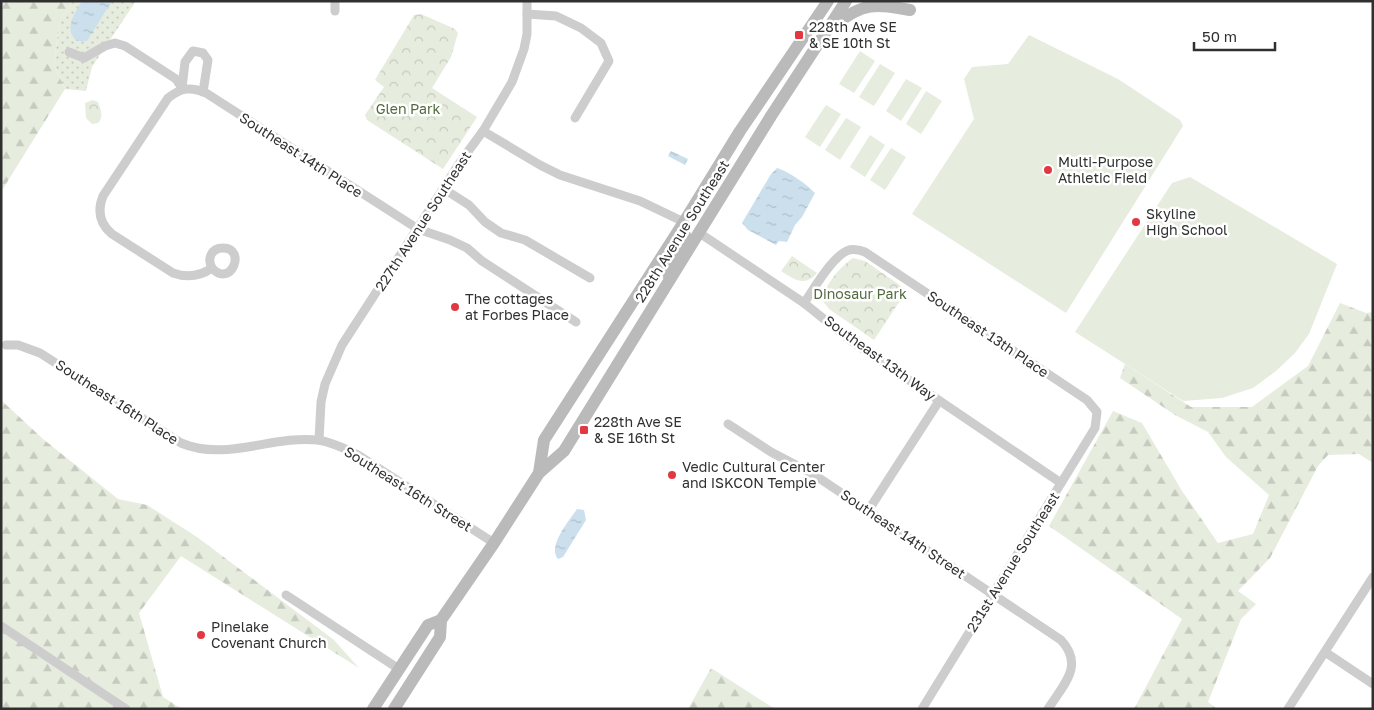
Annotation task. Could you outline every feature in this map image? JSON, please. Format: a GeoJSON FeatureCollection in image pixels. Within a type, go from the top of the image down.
{"type":"FeatureCollection","features":[{"type":"Feature","properties":{"kind":"main road","name":"228th Avenue Southeast"},"geometry":{"type":"LineString","coordinates":[[538,473],[544,440],[740,131],[828,1]]}},
{"type":"Feature","properties":{"kind":"main road","name":"228th Avenue Southeast"},"geometry":{"type":"LineString","coordinates":[[394,709],[440,637],[441,620],[494,543],[538,473],[564,451],[698,232],[846,1]]}},
{"type":"Feature","properties":{"kind":"main road"},"geometry":{"type":"LineString","coordinates":[[826,33],[848,14],[860,8],[882,5],[910,10],[905,1]]}},
{"type":"Feature","properties":{"kind":"main road"},"geometry":{"type":"LineString","coordinates":[[670,279],[666,267],[684,238],[686,231],[684,222],[694,218],[702,211],[722,178],[740,165]]}},
{"type":"Feature","properties":{"kind":"main road","name":"228th Avenue Southeast"},"geometry":{"type":"LineString","coordinates":[[373,709],[428,625],[441,620]]}},
{"type":"Feature","properties":{"kind":"street"},"geometry":{"type":"LineString","coordinates":[[335,1],[335,11]]}},
{"type":"Feature","properties":{"kind":"street","name":"227th Avenue Southeast"},"geometry":{"type":"LineString","coordinates":[[319,440],[321,402],[325,384],[332,364],[342,345],[483,131],[512,82],[519,65],[527,34],[527,1]]}},
{"type":"Feature","properties":{"kind":"street"},"geometry":{"type":"LineString","coordinates":[[527,14],[556,16],[581,28],[601,43],[609,61],[575,118]]}},
{"type":"Feature","properties":{"kind":"street"},"geometry":{"type":"LineString","coordinates":[[69,52],[84,58],[105,46],[115,44],[125,46],[176,79],[182,88]]}},
{"type":"Feature","properties":{"kind":"street"},"geometry":{"type":"LineString","coordinates":[[203,92],[208,60],[203,53],[193,51],[185,62],[182,88],[168,98],[100,203],[101,222],[112,234],[173,273],[182,276],[193,276],[212,268]]}},
{"type":"Feature","properties":{"kind":"street","name":"Southeast 14th Place"},"geometry":{"type":"LineString","coordinates":[[182,88],[196,89],[203,92],[418,229],[467,248],[482,261],[576,322]]}},
{"type":"Feature","properties":{"kind":"street"},"geometry":{"type":"LineString","coordinates":[[483,131],[560,175],[640,201],[684,222]]}},
{"type":"Feature","properties":{"kind":"street"},"geometry":{"type":"LineString","coordinates":[[444,189],[469,205],[485,222],[501,233],[525,240],[590,278]]}},
{"type":"Feature","properties":{"kind":"street","name":"Southeast 13th Way"},"geometry":{"type":"LineString","coordinates":[[698,232],[804,303],[850,340],[1062,484]]}},
{"type":"Feature","properties":{"kind":"street","name":"Southeast 13th Place"},"geometry":{"type":"LineString","coordinates":[[804,303],[836,259],[849,250],[865,252],[1087,400],[1097,412]]}},
{"type":"Feature","properties":{"kind":"street","name":"Southeast 16th Place"},"geometry":{"type":"LineString","coordinates":[[6,345],[18,345],[40,353],[181,443],[191,447],[229,450],[277,442],[319,440]]}},
{"type":"Feature","properties":{"kind":"street"},"geometry":{"type":"LineString","coordinates":[[868,511],[939,401]]}},
{"type":"Feature","properties":{"kind":"street","name":"231st Avenue Southeast"},"geometry":{"type":"LineString","coordinates":[[922,709],[1095,428],[1097,412]]}},
{"type":"Feature","properties":{"kind":"street","name":"Southeast 14th Street"},"geometry":{"type":"LineString","coordinates":[[728,424],[789,463],[813,474],[1061,640],[1072,654],[1073,660],[1070,675],[1048,709]]}},
{"type":"Feature","properties":{"kind":"street","name":"Southeast 16th Street"},"geometry":{"type":"LineString","coordinates":[[319,440],[358,455],[494,543]]}},
{"type":"Feature","properties":{"kind":"street"},"geometry":{"type":"LineString","coordinates":[[1288,709],[1373,577]]}},
{"type":"Feature","properties":{"kind":"street"},"geometry":{"type":"LineString","coordinates":[[286,595],[398,669]]}},
{"type":"Feature","properties":{"kind":"street"},"geometry":{"type":"LineString","coordinates":[[1,626],[126,709]]}},
{"type":"Feature","properties":{"kind":"street"},"geometry":{"type":"LineString","coordinates":[[1325,652],[1373,684]]}},
{"type":"Feature","properties":{"kind":"green space"},"geometry":{"type":"Polygon","coordinates":[[[1,1],[73,1],[59,23],[54,65],[65,89],[1,192],[1,1]]]}},
{"type":"Feature","properties":{"kind":"green space"},"geometry":{"type":"Polygon","coordinates":[[[73,1],[136,1],[92,67],[86,91],[65,89],[54,65],[59,23],[73,1]]]}},
{"type":"Feature","properties":{"kind":"green space","name":"Glen Park"},"geometry":{"type":"Polygon","coordinates":[[[421,14],[455,29],[458,33],[451,57],[432,88],[477,117],[443,169],[367,120],[365,115],[384,87],[375,80],[414,15],[421,14]]]}},
{"type":"Feature","properties":{"kind":"green space","name":"Multi-Purpose Athletic Field"},"geometry":{"type":"Polygon","coordinates":[[[1029,35],[1118,79],[1180,120],[1183,126],[1066,313],[912,214],[974,119],[964,79],[972,67],[1008,64],[1029,35]]]}},
{"type":"Feature","properties":{"kind":"green space"},"geometry":{"type":"Polygon","coordinates":[[[860,51],[875,61],[854,93],[839,84],[860,51]]]}},
{"type":"Feature","properties":{"kind":"green space"},"geometry":{"type":"Polygon","coordinates":[[[880,64],[895,73],[874,106],[859,97],[880,64]]]}},
{"type":"Feature","properties":{"kind":"green space"},"geometry":{"type":"Polygon","coordinates":[[[906,79],[922,88],[901,121],[886,111],[906,79]]]}},
{"type":"Feature","properties":{"kind":"green space"},"geometry":{"type":"Polygon","coordinates":[[[926,91],[942,101],[921,134],[906,124],[926,91]]]}},
{"type":"Feature","properties":{"kind":"green space"},"geometry":{"type":"Polygon","coordinates":[[[93,100],[98,102],[101,116],[98,123],[92,124],[86,118],[85,103],[93,100]]]}},
{"type":"Feature","properties":{"kind":"green space"},"geometry":{"type":"Polygon","coordinates":[[[826,105],[841,114],[820,147],[805,137],[826,105]]]}},
{"type":"Feature","properties":{"kind":"green space"},"geometry":{"type":"Polygon","coordinates":[[[846,118],[861,127],[840,160],[825,150],[846,118]]]}},
{"type":"Feature","properties":{"kind":"green space"},"geometry":{"type":"Polygon","coordinates":[[[870,135],[885,145],[865,177],[850,167],[870,135]]]}},
{"type":"Feature","properties":{"kind":"green space"},"geometry":{"type":"Polygon","coordinates":[[[891,148],[906,157],[885,190],[870,180],[891,148]]]}},
{"type":"Feature","properties":{"kind":"green space"},"geometry":{"type":"Polygon","coordinates":[[[1190,177],[1337,264],[1309,334],[1295,353],[1276,371],[1253,388],[1222,398],[1183,401],[1075,332],[1172,183],[1190,177]]]}},
{"type":"Feature","properties":{"kind":"green space"},"geometry":{"type":"Polygon","coordinates":[[[792,256],[817,273],[808,280],[800,281],[781,271],[792,256]]]}},
{"type":"Feature","properties":{"kind":"green space","name":"Dinosaur Park"},"geometry":{"type":"Polygon","coordinates":[[[853,258],[865,261],[907,290],[874,340],[829,309],[822,300],[834,276],[853,258]]]}},
{"type":"Feature","properties":{"kind":"green space"},"geometry":{"type":"Polygon","coordinates":[[[1340,303],[1366,313],[1373,312],[1373,463],[1359,454],[1328,455],[1318,466],[1270,558],[1238,591],[1256,604],[1241,619],[1208,702],[1217,709],[1134,709],[1182,619],[1049,526],[1113,411],[1142,423],[1182,491],[1218,543],[1253,534],[1269,495],[1226,457],[1208,432],[1175,415],[1120,378],[1125,364],[1191,407],[1252,407],[1308,366],[1340,303]]]}},
{"type":"Feature","properties":{"kind":"green space"},"geometry":{"type":"Polygon","coordinates":[[[1,400],[43,439],[118,499],[147,505],[197,537],[334,640],[359,668],[181,556],[139,613],[163,697],[182,709],[1,709],[1,400]]]}},
{"type":"Feature","properties":{"kind":"green space"},"geometry":{"type":"Polygon","coordinates":[[[711,668],[775,709],[688,709],[711,668]]]}},
{"type":"Feature","properties":{"kind":"water"},"geometry":{"type":"Polygon","coordinates":[[[82,1],[112,1],[87,41],[77,41],[71,31],[71,26],[82,1]]]}},
{"type":"Feature","properties":{"kind":"water"},"geometry":{"type":"Polygon","coordinates":[[[671,151],[688,159],[685,165],[668,156],[671,151]]]}},
{"type":"Feature","properties":{"kind":"water"},"geometry":{"type":"Polygon","coordinates":[[[777,168],[798,179],[815,193],[787,242],[779,241],[776,245],[748,230],[742,223],[771,174],[777,168]]]}},
{"type":"Feature","properties":{"kind":"water"},"geometry":{"type":"Polygon","coordinates":[[[577,509],[584,510],[586,520],[563,557],[558,559],[555,554],[557,541],[577,509]]]}},
{"type":"Feature","properties":{"kind":"place","name":"228th Ave SE & SE 10th St"},"geometry":{"type":"Point","coordinates":[799,35]}},
{"type":"Feature","properties":{"kind":"place","name":"Multi-Purpose Athletic Field"},"geometry":{"type":"Point","coordinates":[1048,170]}},
{"type":"Feature","properties":{"kind":"place","name":"Skyline High School"},"geometry":{"type":"Point","coordinates":[1136,222]}},
{"type":"Feature","properties":{"kind":"place","name":"The cottages at Forbes Place"},"geometry":{"type":"Point","coordinates":[455,307]}},
{"type":"Feature","properties":{"kind":"place","name":"228th Ave SE & SE 16th St"},"geometry":{"type":"Point","coordinates":[584,430]}},
{"type":"Feature","properties":{"kind":"place","name":"Vedic Cultural Center and ISKCON Temple"},"geometry":{"type":"Point","coordinates":[672,475]}},
{"type":"Feature","properties":{"kind":"place","name":"Pinelake Covenant Church"},"geometry":{"type":"Point","coordinates":[201,635]}}]}
